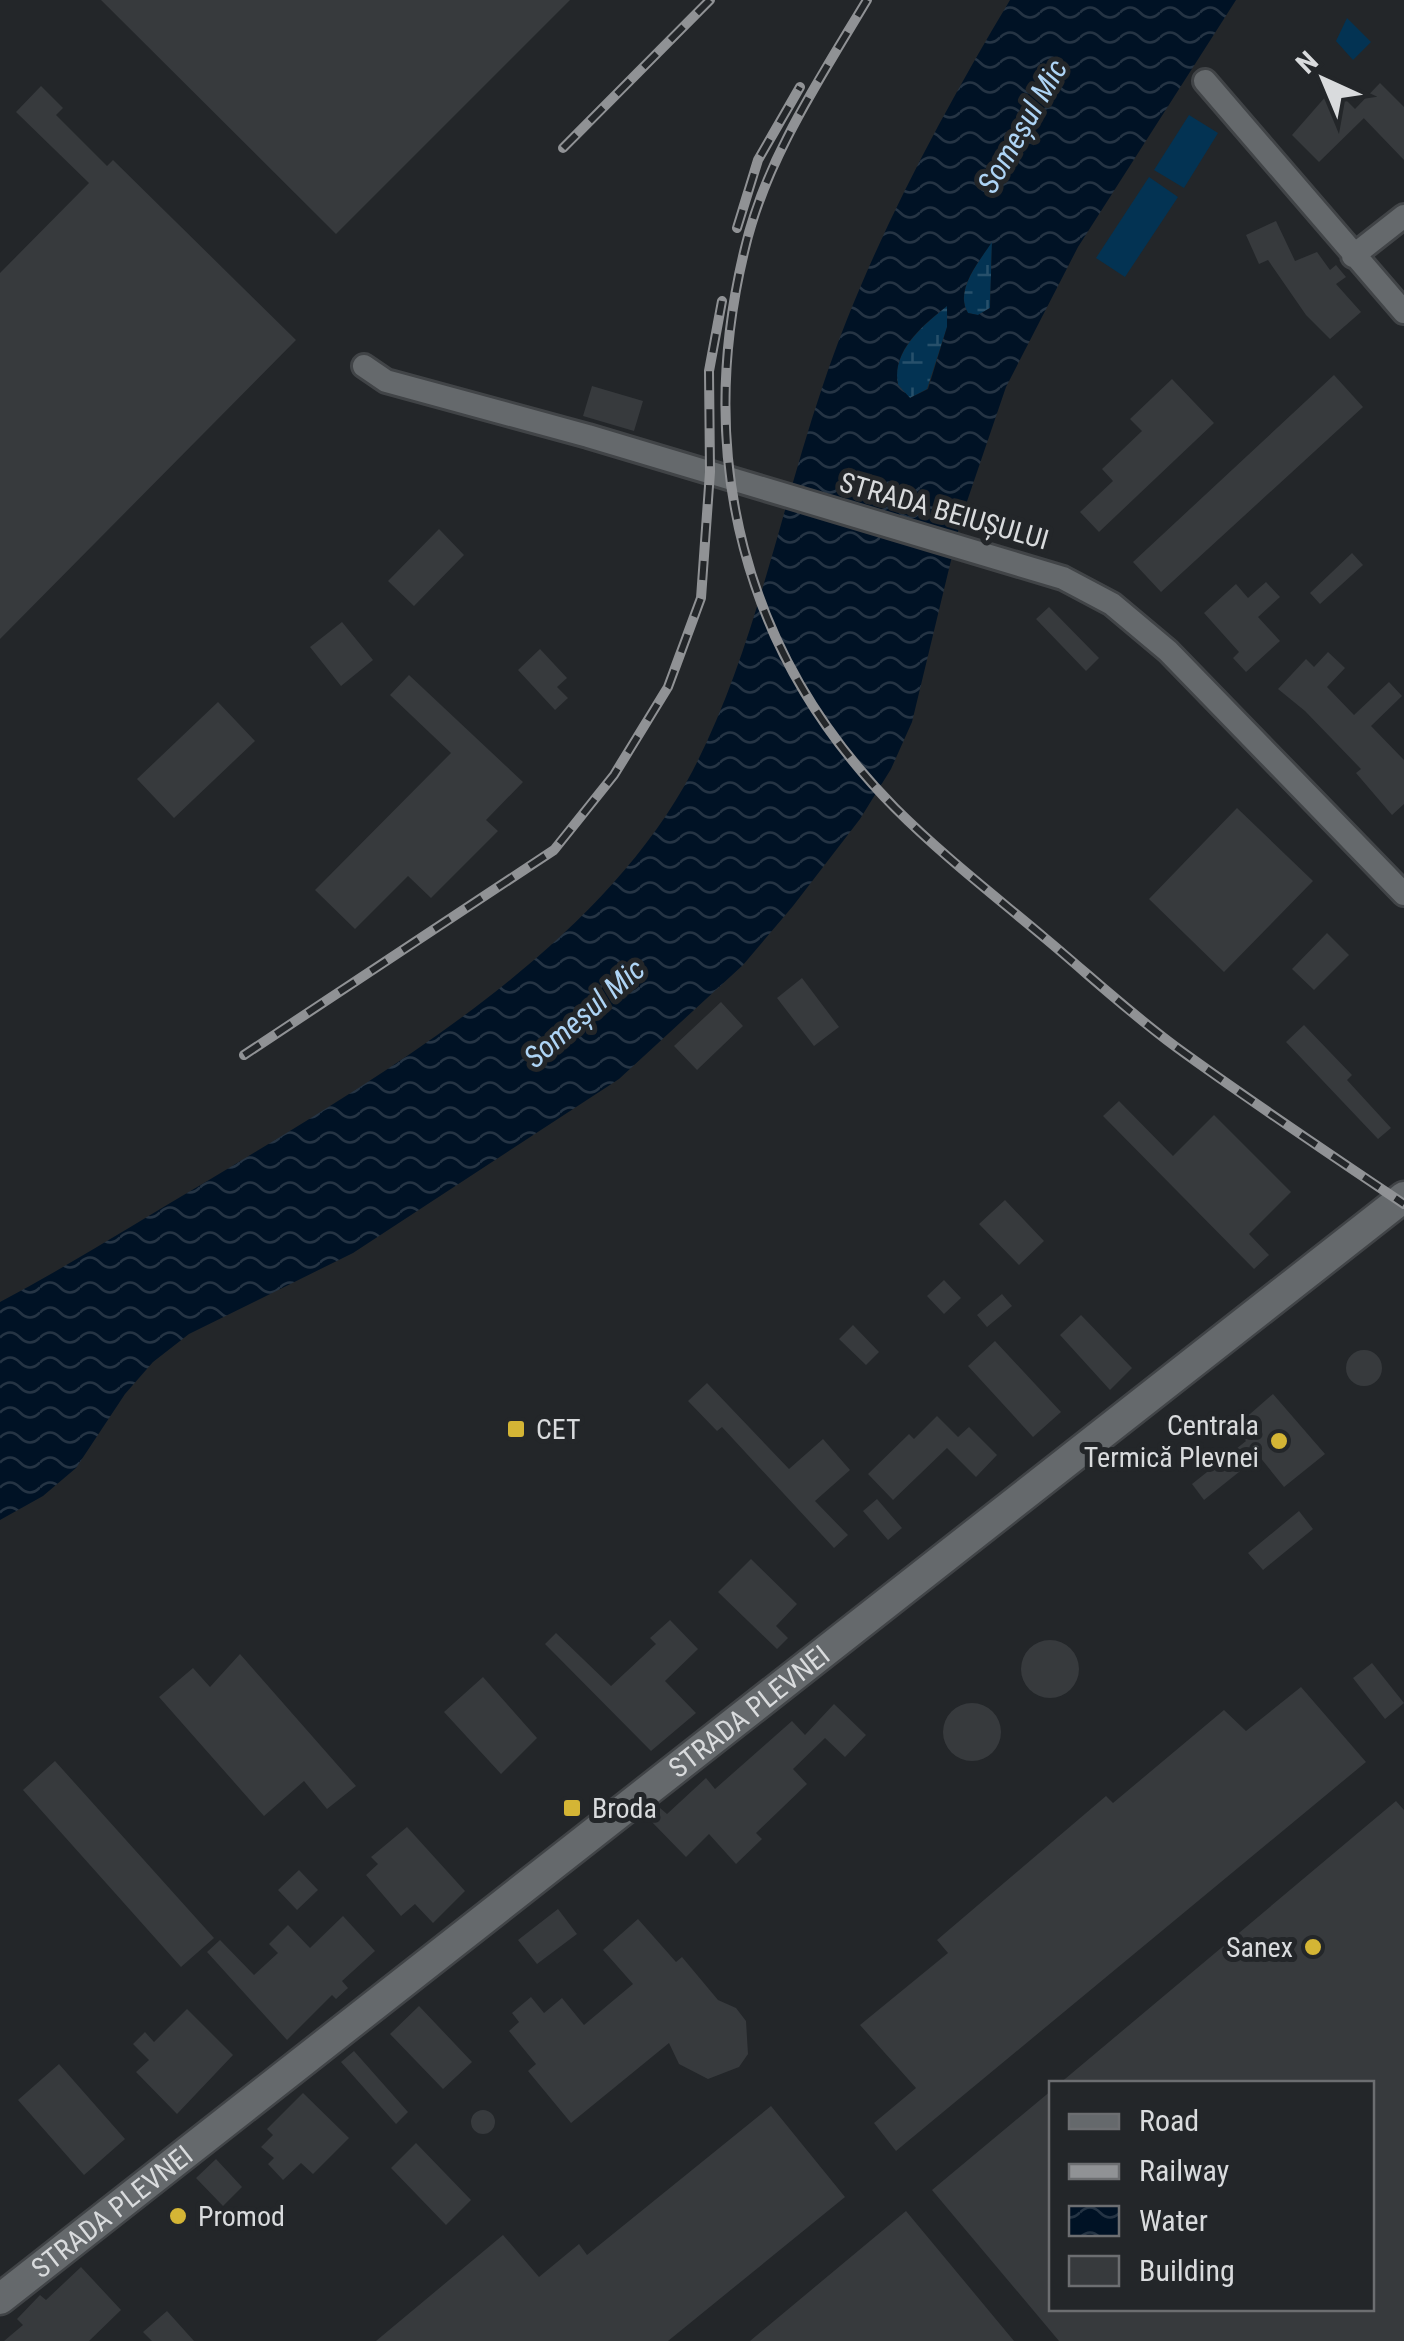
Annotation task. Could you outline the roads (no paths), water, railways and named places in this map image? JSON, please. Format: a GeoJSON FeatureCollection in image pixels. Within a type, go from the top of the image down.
{"type":"FeatureCollection","features":[{"type":"Feature","properties":{"kind":"main road","name":"STRADA PLEVNEI"},"geometry":{"type":"LineString","coordinates":[[0,2299],[1404,1197]]}},
{"type":"Feature","properties":{"kind":"street"},"geometry":{"type":"LineString","coordinates":[[1205,81],[1404,312]]}},
{"type":"Feature","properties":{"kind":"street"},"geometry":{"type":"LineString","coordinates":[[1353,256],[1404,216]]}},
{"type":"Feature","properties":{"kind":"street","name":"STRADA BEIUȘULUI"},"geometry":{"type":"LineString","coordinates":[[364,366],[400,385],[1063,578],[1112,604],[1168,651],[1404,894]]}},
{"type":"Feature","properties":{"kind":"water","name":"Someșul Mic"},"geometry":{"type":"Polygon","coordinates":[[[1010,0],[1236,0],[1078,247],[1006,387],[961,519],[912,722],[891,769],[860,819],[743,965],[619,1079],[353,1253],[189,1334],[153,1362],[125,1394],[76,1468],[43,1496],[0,1520],[0,1302],[209,1180],[411,1054],[542,953],[600,897],[651,837],[692,772],[732,680],[822,388],[860,288],[930,141],[1010,0]],[[992,242],[966,286],[964,304],[968,313],[978,315],[990,308],[992,242]],[[947,306],[919,330],[899,361],[898,385],[910,398],[928,389],[947,327],[947,306]]]}},
{"type":"Feature","properties":{"kind":"railway"},"geometry":{"type":"LineString","coordinates":[[563,148],[710,0]]}},
{"type":"Feature","properties":{"kind":"railway"},"geometry":{"type":"LineString","coordinates":[[867,0],[814,89],[766,183],[745,248],[731,325],[726,402],[730,476],[744,548],[767,618],[800,685],[843,748],[913,825],[1159,1034],[1404,1204]]}},
{"type":"Feature","properties":{"kind":"railway"},"geometry":{"type":"LineString","coordinates":[[737,228],[758,160],[800,87]]}},
{"type":"Feature","properties":{"kind":"railway"},"geometry":{"type":"LineString","coordinates":[[244,1055],[554,850],[614,775],[668,687],[701,598],[710,472],[709,371],[722,301]]}},
{"type":"Feature","properties":{"kind":"place","name":"CET"},"geometry":{"type":"Point","coordinates":[516,1429]}},
{"type":"Feature","properties":{"kind":"place","name":"Centrala Termică Plevnei"},"geometry":{"type":"Point","coordinates":[1279,1441]}},
{"type":"Feature","properties":{"kind":"place","name":"Broda"},"geometry":{"type":"Point","coordinates":[572,1808]}},
{"type":"Feature","properties":{"kind":"place","name":"Sanex"},"geometry":{"type":"Point","coordinates":[1313,1947]}},
{"type":"Feature","properties":{"kind":"place","name":"Promod"},"geometry":{"type":"Point","coordinates":[178,2216]}}]}
